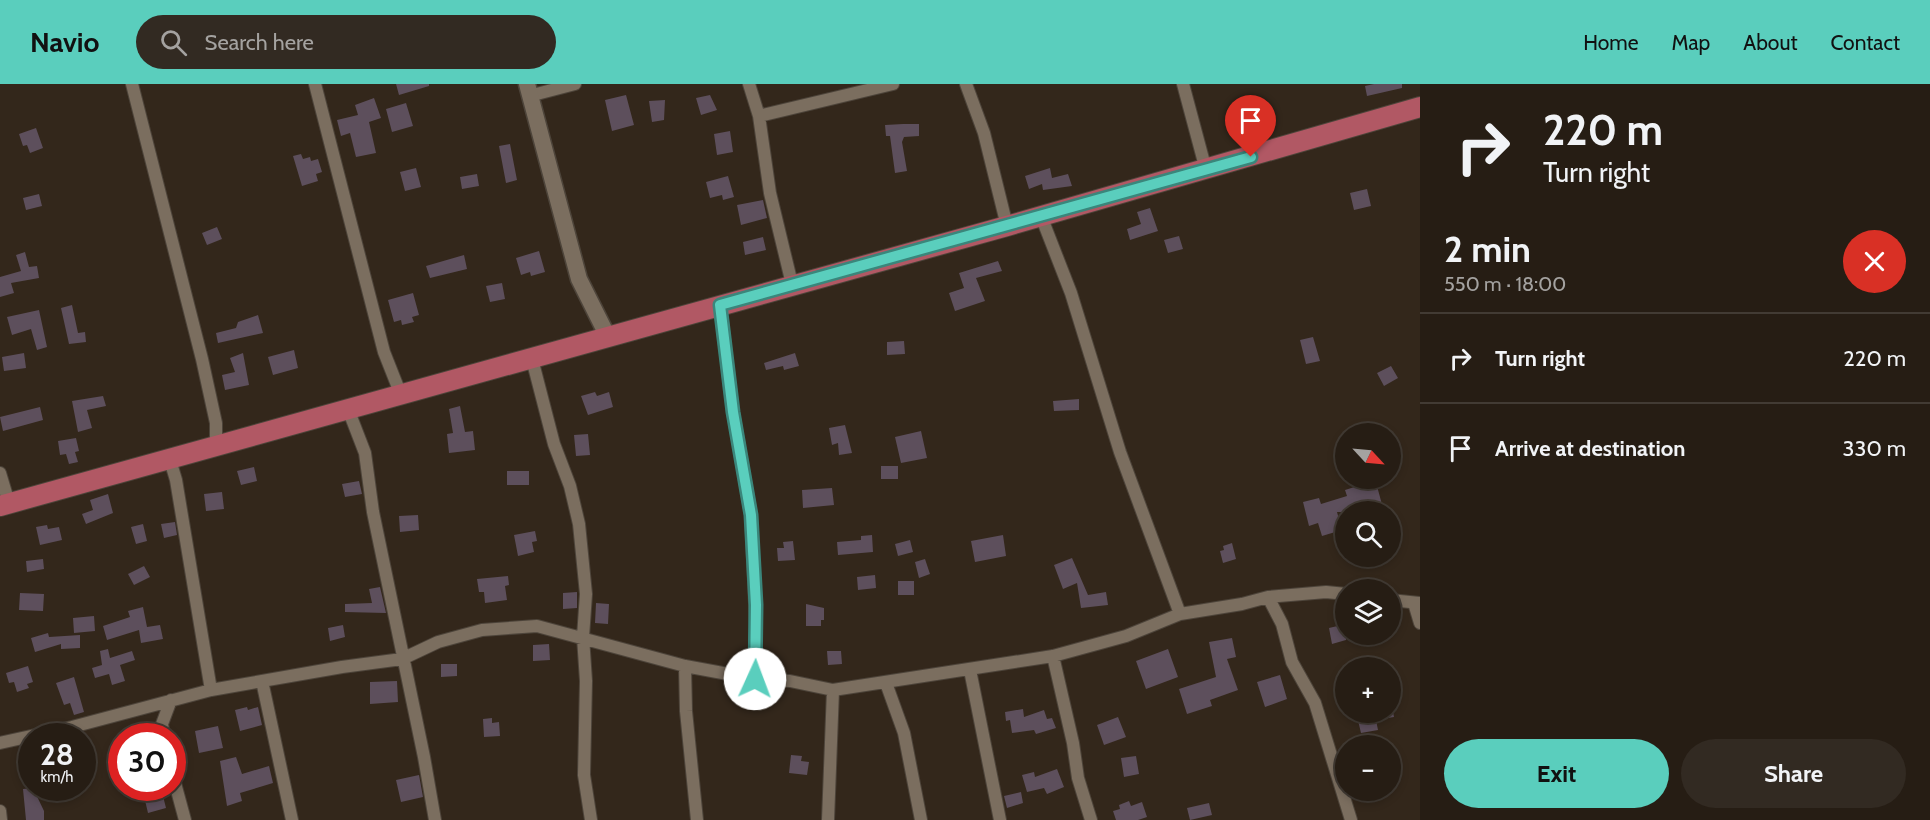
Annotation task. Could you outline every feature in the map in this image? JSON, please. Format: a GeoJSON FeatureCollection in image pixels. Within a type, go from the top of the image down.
{"type":"FeatureCollection","features":[{"type":"Feature","properties":{"kind":"main road"},"geometry":{"type":"LineString","coordinates":[[5,504],[1007,226],[1420,107]]}},
{"type":"Feature","properties":{"kind":"street"},"geometry":{"type":"LineString","coordinates":[[132,84],[202,359],[216,423],[216,447]]}},
{"type":"Feature","properties":{"kind":"street"},"geometry":{"type":"LineString","coordinates":[[315,84],[384,352],[402,395]]}},
{"type":"Feature","properties":{"kind":"street"},"geometry":{"type":"LineString","coordinates":[[575,84],[528,90],[579,279],[608,337]]}},
{"type":"Feature","properties":{"kind":"street"},"geometry":{"type":"LineString","coordinates":[[749,84],[759,116],[770,194],[792,284]]}},
{"type":"Feature","properties":{"kind":"street"},"geometry":{"type":"LineString","coordinates":[[759,116],[893,84]]}},
{"type":"Feature","properties":{"kind":"street"},"geometry":{"type":"LineString","coordinates":[[966,84],[984,133],[1007,226]]}},
{"type":"Feature","properties":{"kind":"street"},"geometry":{"type":"LineString","coordinates":[[1183,84],[1206,170]]}},
{"type":"Feature","properties":{"kind":"street"},"geometry":{"type":"LineString","coordinates":[[1041,216],[1071,293],[1120,452],[1180,614]]}},
{"type":"Feature","properties":{"kind":"street"},"geometry":{"type":"LineString","coordinates":[[720,305],[733,412],[751,515],[756,605],[755,679]]}},
{"type":"Feature","properties":{"kind":"street"},"geometry":{"type":"LineString","coordinates":[[532,359],[554,444],[570,486],[579,524],[586,594],[583,637],[586,681],[584,776],[591,820]]}},
{"type":"Feature","properties":{"kind":"street"},"geometry":{"type":"LineString","coordinates":[[348,409],[365,453],[373,512],[391,593],[402,660],[424,756],[435,820]]}},
{"type":"Feature","properties":{"kind":"street"},"geometry":{"type":"LineString","coordinates":[[170,460],[176,480],[211,690]]}},
{"type":"Feature","properties":{"kind":"street"},"geometry":{"type":"LineString","coordinates":[[0,473],[5,504]]}},
{"type":"Feature","properties":{"kind":"street"},"geometry":{"type":"LineString","coordinates":[[0,742],[72,727],[211,690],[342,666],[402,660],[438,642],[482,630],[537,626],[685,666],[755,679],[790,681],[833,690],[1053,656],[1126,636],[1180,614],[1242,604],[1268,597],[1335,593]]}},
{"type":"Feature","properties":{"kind":"street"},"geometry":{"type":"LineString","coordinates":[[1268,597],[1282,624],[1292,662],[1316,703],[1351,820]]}},
{"type":"Feature","properties":{"kind":"street"},"geometry":{"type":"LineString","coordinates":[[1401,601],[1417,603],[1420,623]]}},
{"type":"Feature","properties":{"kind":"street"},"geometry":{"type":"LineString","coordinates":[[1053,656],[1074,743],[1078,778],[1091,820]]}},
{"type":"Feature","properties":{"kind":"street"},"geometry":{"type":"LineString","coordinates":[[685,666],[686,711],[697,820]]}},
{"type":"Feature","properties":{"kind":"street"},"geometry":{"type":"LineString","coordinates":[[970,670],[1000,820]]}},
{"type":"Feature","properties":{"kind":"street"},"geometry":{"type":"LineString","coordinates":[[262,681],[292,820]]}},
{"type":"Feature","properties":{"kind":"street"},"geometry":{"type":"LineString","coordinates":[[886,683],[904,733],[921,820]]}},
{"type":"Feature","properties":{"kind":"street"},"geometry":{"type":"LineString","coordinates":[[828,820],[833,690]]}},
{"type":"Feature","properties":{"kind":"street"},"geometry":{"type":"LineString","coordinates":[[162,723],[171,700]]}},
{"type":"Feature","properties":{"kind":"street"},"geometry":{"type":"LineString","coordinates":[[180,801],[185,820]]}},
{"type":"Feature","properties":{"kind":"street"},"geometry":{"type":"LineString","coordinates":[[0,812],[1,820]]}},
{"type":"Feature","properties":{"kind":"building"},"geometry":{"type":"Polygon","coordinates":[[[396,84],[429,84],[429,86],[399,95],[396,84]]]}},
{"type":"Feature","properties":{"kind":"building"},"geometry":{"type":"Polygon","coordinates":[[[1402,84],[1402,88],[1367,96],[1365,86],[1402,84]]]}},
{"type":"Feature","properties":{"kind":"building"},"geometry":{"type":"Polygon","coordinates":[[[626,95],[634,125],[612,131],[605,100],[626,95]]]}},
{"type":"Feature","properties":{"kind":"building"},"geometry":{"type":"Polygon","coordinates":[[[710,95],[717,110],[701,115],[696,98],[710,95]]]}},
{"type":"Feature","properties":{"kind":"building"},"geometry":{"type":"Polygon","coordinates":[[[374,98],[381,118],[369,122],[376,153],[356,157],[350,133],[341,136],[337,120],[358,115],[355,105],[374,98]]]}},
{"type":"Feature","properties":{"kind":"building"},"geometry":{"type":"Polygon","coordinates":[[[665,100],[664,120],[652,122],[649,101],[665,100]]]}},
{"type":"Feature","properties":{"kind":"building"},"geometry":{"type":"Polygon","coordinates":[[[406,103],[413,126],[392,132],[386,109],[406,103]]]}},
{"type":"Feature","properties":{"kind":"building"},"geometry":{"type":"Polygon","coordinates":[[[919,124],[919,136],[904,137],[902,142],[907,171],[895,173],[890,136],[886,136],[885,125],[919,124]]]}},
{"type":"Feature","properties":{"kind":"building"},"geometry":{"type":"Polygon","coordinates":[[[36,128],[43,148],[30,153],[27,145],[23,146],[19,134],[36,128]]]}},
{"type":"Feature","properties":{"kind":"building"},"geometry":{"type":"Polygon","coordinates":[[[730,131],[733,152],[717,155],[714,134],[730,131]]]}},
{"type":"Feature","properties":{"kind":"building"},"geometry":{"type":"Polygon","coordinates":[[[510,144],[517,180],[506,183],[499,146],[510,144]]]}},
{"type":"Feature","properties":{"kind":"building"},"geometry":{"type":"Polygon","coordinates":[[[301,154],[303,159],[310,157],[311,161],[318,159],[322,172],[316,174],[318,181],[302,186],[293,156],[301,154]]]}},
{"type":"Feature","properties":{"kind":"building"},"geometry":{"type":"Polygon","coordinates":[[[416,168],[421,187],[405,191],[400,172],[416,168]]]}},
{"type":"Feature","properties":{"kind":"building"},"geometry":{"type":"Polygon","coordinates":[[[1050,168],[1052,178],[1068,174],[1072,186],[1043,190],[1042,184],[1029,189],[1025,176],[1050,168]]]}},
{"type":"Feature","properties":{"kind":"building"},"geometry":{"type":"Polygon","coordinates":[[[477,174],[479,186],[462,189],[460,177],[477,174]]]}},
{"type":"Feature","properties":{"kind":"building"},"geometry":{"type":"Polygon","coordinates":[[[728,176],[734,197],[723,200],[722,195],[710,198],[706,182],[728,176]]]}},
{"type":"Feature","properties":{"kind":"building"},"geometry":{"type":"Polygon","coordinates":[[[1367,189],[1371,206],[1354,210],[1350,193],[1367,189]]]}},
{"type":"Feature","properties":{"kind":"building"},"geometry":{"type":"Polygon","coordinates":[[[39,194],[42,206],[26,210],[23,198],[39,194]]]}},
{"type":"Feature","properties":{"kind":"building"},"geometry":{"type":"Polygon","coordinates":[[[763,200],[767,218],[741,225],[737,205],[763,200]]]}},
{"type":"Feature","properties":{"kind":"building"},"geometry":{"type":"Polygon","coordinates":[[[1150,208],[1158,231],[1130,240],[1127,229],[1141,224],[1137,212],[1150,208]]]}},
{"type":"Feature","properties":{"kind":"building"},"geometry":{"type":"Polygon","coordinates":[[[217,227],[222,239],[207,245],[202,233],[217,227]]]}},
{"type":"Feature","properties":{"kind":"building"},"geometry":{"type":"Polygon","coordinates":[[[1179,236],[1183,249],[1168,253],[1164,240],[1179,236]]]}},
{"type":"Feature","properties":{"kind":"building"},"geometry":{"type":"Polygon","coordinates":[[[763,237],[766,250],[745,255],[743,242],[763,237]]]}},
{"type":"Feature","properties":{"kind":"building"},"geometry":{"type":"Polygon","coordinates":[[[539,251],[545,272],[531,276],[530,272],[521,275],[516,258],[539,251]]]}},
{"type":"Feature","properties":{"kind":"building"},"geometry":{"type":"Polygon","coordinates":[[[25,252],[29,267],[37,266],[39,278],[11,283],[14,293],[0,297],[0,277],[21,271],[16,255],[25,252]]]}},
{"type":"Feature","properties":{"kind":"building"},"geometry":{"type":"Polygon","coordinates":[[[464,255],[467,269],[430,278],[426,266],[464,255]]]}},
{"type":"Feature","properties":{"kind":"building"},"geometry":{"type":"Polygon","coordinates":[[[998,261],[1002,271],[976,278],[985,301],[955,311],[949,293],[964,288],[959,273],[998,261]]]}},
{"type":"Feature","properties":{"kind":"building"},"geometry":{"type":"Polygon","coordinates":[[[502,283],[505,299],[490,302],[486,286],[502,283]]]}},
{"type":"Feature","properties":{"kind":"building"},"geometry":{"type":"Polygon","coordinates":[[[413,293],[419,315],[412,317],[414,322],[402,325],[401,320],[394,322],[388,300],[413,293]]]}},
{"type":"Feature","properties":{"kind":"building"},"geometry":{"type":"Polygon","coordinates":[[[72,305],[78,333],[85,332],[86,342],[69,344],[61,308],[72,305]]]}},
{"type":"Feature","properties":{"kind":"building"},"geometry":{"type":"Polygon","coordinates":[[[39,310],[47,347],[37,350],[31,329],[12,335],[7,317],[39,310]]]}},
{"type":"Feature","properties":{"kind":"building"},"geometry":{"type":"Polygon","coordinates":[[[258,315],[263,333],[218,343],[216,333],[236,328],[238,322],[258,315]]]}},
{"type":"Feature","properties":{"kind":"building"},"geometry":{"type":"Polygon","coordinates":[[[1313,337],[1320,361],[1306,364],[1300,340],[1313,337]]]}},
{"type":"Feature","properties":{"kind":"building"},"geometry":{"type":"Polygon","coordinates":[[[904,341],[905,354],[887,355],[887,342],[904,341]]]}},
{"type":"Feature","properties":{"kind":"building"},"geometry":{"type":"Polygon","coordinates":[[[294,350],[298,368],[273,375],[268,357],[294,350]]]}},
{"type":"Feature","properties":{"kind":"building"},"geometry":{"type":"Polygon","coordinates":[[[24,353],[26,368],[4,371],[2,357],[24,353]]]}},
{"type":"Feature","properties":{"kind":"building"},"geometry":{"type":"Polygon","coordinates":[[[243,353],[249,385],[225,390],[222,375],[235,372],[230,358],[243,353]]]}},
{"type":"Feature","properties":{"kind":"building"},"geometry":{"type":"Polygon","coordinates":[[[795,353],[799,366],[784,370],[783,366],[766,370],[764,363],[795,353]]]}},
{"type":"Feature","properties":{"kind":"building"},"geometry":{"type":"Polygon","coordinates":[[[1391,366],[1398,378],[1384,386],[1377,373],[1391,366]]]}},
{"type":"Feature","properties":{"kind":"building"},"geometry":{"type":"Polygon","coordinates":[[[595,392],[597,396],[609,392],[613,407],[588,415],[581,396],[595,392]]]}},
{"type":"Feature","properties":{"kind":"building"},"geometry":{"type":"Polygon","coordinates":[[[103,396],[106,406],[87,410],[92,428],[78,432],[72,401],[103,396]]]}},
{"type":"Feature","properties":{"kind":"building"},"geometry":{"type":"Polygon","coordinates":[[[1079,399],[1079,410],[1054,411],[1053,401],[1079,399]]]}},
{"type":"Feature","properties":{"kind":"building"},"geometry":{"type":"Polygon","coordinates":[[[460,406],[465,432],[473,431],[475,450],[449,453],[447,434],[453,433],[449,409],[460,406]]]}},
{"type":"Feature","properties":{"kind":"building"},"geometry":{"type":"Polygon","coordinates":[[[40,407],[43,420],[3,431],[0,417],[40,407]]]}},
{"type":"Feature","properties":{"kind":"building"},"geometry":{"type":"Polygon","coordinates":[[[845,425],[852,453],[839,455],[838,443],[832,445],[829,428],[845,425]]]}},
{"type":"Feature","properties":{"kind":"building"},"geometry":{"type":"Polygon","coordinates":[[[921,431],[927,458],[901,463],[895,437],[921,431]]]}},
{"type":"Feature","properties":{"kind":"building"},"geometry":{"type":"Polygon","coordinates":[[[588,434],[590,455],[576,456],[574,435],[588,434]]]}},
{"type":"Feature","properties":{"kind":"building"},"geometry":{"type":"Polygon","coordinates":[[[76,438],[79,451],[75,452],[78,462],[69,464],[66,454],[60,455],[58,441],[76,438]]]}},
{"type":"Feature","properties":{"kind":"building"},"geometry":{"type":"Polygon","coordinates":[[[881,466],[898,466],[898,479],[881,479],[881,466]]]}},
{"type":"Feature","properties":{"kind":"building"},"geometry":{"type":"Polygon","coordinates":[[[254,467],[257,481],[241,485],[237,471],[254,467]]]}},
{"type":"Feature","properties":{"kind":"building"},"geometry":{"type":"Polygon","coordinates":[[[507,471],[529,471],[529,485],[507,485],[507,471]]]}},
{"type":"Feature","properties":{"kind":"building"},"geometry":{"type":"Polygon","coordinates":[[[359,481],[362,494],[345,497],[342,484],[359,481]]]}},
{"type":"Feature","properties":{"kind":"building"},"geometry":{"type":"Polygon","coordinates":[[[832,488],[834,505],[803,508],[802,490],[832,488]]]}},
{"type":"Feature","properties":{"kind":"building"},"geometry":{"type":"Polygon","coordinates":[[[1378,489],[1381,501],[1335,501],[1335,532],[1322,536],[1318,523],[1309,526],[1303,502],[1319,498],[1321,504],[1347,496],[1345,490],[1378,489]]]}},
{"type":"Feature","properties":{"kind":"building"},"geometry":{"type":"Polygon","coordinates":[[[222,492],[224,509],[206,511],[204,494],[222,492]]]}},
{"type":"Feature","properties":{"kind":"building"},"geometry":{"type":"Polygon","coordinates":[[[108,494],[113,513],[86,524],[82,514],[93,510],[90,500],[108,494]]]}},
{"type":"Feature","properties":{"kind":"building"},"geometry":{"type":"Polygon","coordinates":[[[418,515],[419,530],[400,532],[399,516],[418,515]]]}},
{"type":"Feature","properties":{"kind":"building"},"geometry":{"type":"Polygon","coordinates":[[[175,522],[177,535],[164,538],[161,524],[175,522]]]}},
{"type":"Feature","properties":{"kind":"building"},"geometry":{"type":"Polygon","coordinates":[[[143,524],[147,541],[136,544],[131,527],[143,524]]]}},
{"type":"Feature","properties":{"kind":"building"},"geometry":{"type":"Polygon","coordinates":[[[47,525],[48,529],[59,527],[62,540],[40,545],[36,527],[47,525]]]}},
{"type":"Feature","properties":{"kind":"building"},"geometry":{"type":"Polygon","coordinates":[[[535,531],[537,541],[532,542],[534,552],[518,556],[514,535],[535,531]]]}},
{"type":"Feature","properties":{"kind":"building"},"geometry":{"type":"Polygon","coordinates":[[[872,535],[873,552],[838,555],[837,542],[861,540],[861,536],[872,535]]]}},
{"type":"Feature","properties":{"kind":"building"},"geometry":{"type":"Polygon","coordinates":[[[1003,535],[1006,556],[975,562],[971,541],[1003,535]]]}},
{"type":"Feature","properties":{"kind":"building"},"geometry":{"type":"Polygon","coordinates":[[[910,540],[913,552],[898,556],[895,544],[910,540]]]}},
{"type":"Feature","properties":{"kind":"building"},"geometry":{"type":"Polygon","coordinates":[[[793,541],[795,560],[778,561],[777,548],[784,548],[783,542],[793,541]]]}},
{"type":"Feature","properties":{"kind":"building"},"geometry":{"type":"Polygon","coordinates":[[[1232,543],[1236,559],[1223,563],[1220,551],[1224,550],[1223,546],[1232,543]]]}},
{"type":"Feature","properties":{"kind":"building"},"geometry":{"type":"Polygon","coordinates":[[[1072,558],[1088,595],[1106,592],[1108,605],[1081,608],[1077,583],[1063,589],[1054,565],[1072,558]]]}},
{"type":"Feature","properties":{"kind":"building"},"geometry":{"type":"Polygon","coordinates":[[[43,559],[44,569],[27,572],[26,561],[43,559]]]}},
{"type":"Feature","properties":{"kind":"building"},"geometry":{"type":"Polygon","coordinates":[[[925,559],[930,574],[919,578],[915,562],[925,559]]]}},
{"type":"Feature","properties":{"kind":"building"},"geometry":{"type":"Polygon","coordinates":[[[144,566],[150,577],[134,585],[128,574],[144,566]]]}},
{"type":"Feature","properties":{"kind":"building"},"geometry":{"type":"Polygon","coordinates":[[[875,575],[876,588],[858,590],[857,577],[875,575]]]}},
{"type":"Feature","properties":{"kind":"building"},"geometry":{"type":"Polygon","coordinates":[[[508,576],[509,585],[505,586],[507,600],[485,603],[484,592],[479,592],[477,579],[508,576]]]}},
{"type":"Feature","properties":{"kind":"building"},"geometry":{"type":"Polygon","coordinates":[[[898,581],[914,581],[914,595],[898,595],[898,581]]]}},
{"type":"Feature","properties":{"kind":"building"},"geometry":{"type":"Polygon","coordinates":[[[380,587],[386,613],[345,612],[345,604],[372,603],[369,589],[380,587]]]}},
{"type":"Feature","properties":{"kind":"building"},"geometry":{"type":"Polygon","coordinates":[[[577,592],[577,608],[563,609],[563,593],[577,592]]]}},
{"type":"Feature","properties":{"kind":"building"},"geometry":{"type":"Polygon","coordinates":[[[20,593],[44,594],[43,611],[19,610],[20,593]]]}},
{"type":"Feature","properties":{"kind":"building"},"geometry":{"type":"Polygon","coordinates":[[[596,603],[609,604],[608,624],[595,623],[596,603]]]}},
{"type":"Feature","properties":{"kind":"building"},"geometry":{"type":"Polygon","coordinates":[[[806,604],[824,608],[824,620],[821,620],[821,626],[806,626],[806,604]]]}},
{"type":"Feature","properties":{"kind":"building"},"geometry":{"type":"Polygon","coordinates":[[[143,607],[147,627],[160,625],[163,639],[141,643],[139,630],[107,640],[103,626],[130,617],[128,611],[143,607]]]}},
{"type":"Feature","properties":{"kind":"building"},"geometry":{"type":"Polygon","coordinates":[[[94,616],[95,631],[74,633],[73,618],[94,616]]]}},
{"type":"Feature","properties":{"kind":"building"},"geometry":{"type":"Polygon","coordinates":[[[343,625],[345,637],[330,641],[328,628],[343,625]]]}},
{"type":"Feature","properties":{"kind":"building"},"geometry":{"type":"Polygon","coordinates":[[[1335,627],[1335,643],[1332,644],[1329,628],[1335,627]]]}},
{"type":"Feature","properties":{"kind":"building"},"geometry":{"type":"Polygon","coordinates":[[[48,633],[49,637],[80,635],[80,648],[61,649],[61,644],[35,652],[31,638],[48,633]]]}},
{"type":"Feature","properties":{"kind":"building"},"geometry":{"type":"Polygon","coordinates":[[[1232,638],[1236,657],[1227,659],[1238,690],[1210,700],[1212,706],[1187,714],[1179,689],[1216,677],[1209,642],[1232,638]]]}},
{"type":"Feature","properties":{"kind":"building"},"geometry":{"type":"Polygon","coordinates":[[[549,644],[550,660],[533,661],[533,645],[549,644]]]}},
{"type":"Feature","properties":{"kind":"building"},"geometry":{"type":"Polygon","coordinates":[[[108,649],[110,658],[132,651],[135,660],[120,665],[125,681],[112,685],[109,674],[95,678],[92,668],[102,665],[100,651],[108,649]]]}},
{"type":"Feature","properties":{"kind":"building"},"geometry":{"type":"Polygon","coordinates":[[[1168,649],[1178,677],[1146,689],[1136,661],[1168,649]]]}},
{"type":"Feature","properties":{"kind":"building"},"geometry":{"type":"Polygon","coordinates":[[[827,651],[841,651],[842,664],[828,665],[827,651]]]}},
{"type":"Feature","properties":{"kind":"building"},"geometry":{"type":"Polygon","coordinates":[[[441,664],[457,664],[457,676],[441,677],[441,664]]]}},
{"type":"Feature","properties":{"kind":"building"},"geometry":{"type":"Polygon","coordinates":[[[28,666],[33,682],[27,684],[29,688],[17,692],[14,682],[9,683],[6,673],[28,666]]]}},
{"type":"Feature","properties":{"kind":"building"},"geometry":{"type":"Polygon","coordinates":[[[1280,675],[1287,699],[1265,707],[1257,682],[1280,675]]]}},
{"type":"Feature","properties":{"kind":"building"},"geometry":{"type":"Polygon","coordinates":[[[74,677],[84,712],[74,715],[70,703],[64,705],[56,683],[74,677]]]}},
{"type":"Feature","properties":{"kind":"building"},"geometry":{"type":"Polygon","coordinates":[[[397,681],[398,702],[370,704],[370,682],[397,681]]]}},
{"type":"Feature","properties":{"kind":"building"},"geometry":{"type":"Polygon","coordinates":[[[247,707],[248,710],[258,707],[262,725],[240,731],[235,710],[247,707]]]}},
{"type":"Feature","properties":{"kind":"building"},"geometry":{"type":"Polygon","coordinates":[[[1023,709],[1024,717],[1044,710],[1047,719],[1052,718],[1056,728],[1036,734],[1034,730],[1012,733],[1010,720],[1006,721],[1005,712],[1023,709]]]}},
{"type":"Feature","properties":{"kind":"building"},"geometry":{"type":"Polygon","coordinates":[[[1118,717],[1126,737],[1104,745],[1097,725],[1118,717]]]}},
{"type":"Feature","properties":{"kind":"building"},"geometry":{"type":"Polygon","coordinates":[[[492,718],[492,723],[499,722],[500,736],[484,737],[483,719],[492,718]]]}},
{"type":"Feature","properties":{"kind":"building"},"geometry":{"type":"Polygon","coordinates":[[[1359,723],[1377,723],[1378,730],[1361,733],[1359,723]]]}},
{"type":"Feature","properties":{"kind":"building"},"geometry":{"type":"Polygon","coordinates":[[[218,726],[223,748],[199,753],[195,731],[218,726]]]}},
{"type":"Feature","properties":{"kind":"building"},"geometry":{"type":"Polygon","coordinates":[[[791,755],[802,756],[801,761],[809,762],[807,775],[789,773],[791,755]]]}},
{"type":"Feature","properties":{"kind":"building"},"geometry":{"type":"Polygon","coordinates":[[[1136,756],[1139,774],[1124,777],[1121,758],[1136,756]]]}},
{"type":"Feature","properties":{"kind":"building"},"geometry":{"type":"Polygon","coordinates":[[[236,757],[242,774],[269,766],[273,783],[240,793],[242,801],[227,806],[220,761],[236,757]]]}},
{"type":"Feature","properties":{"kind":"building"},"geometry":{"type":"Polygon","coordinates":[[[1057,769],[1064,787],[1047,794],[1044,788],[1027,792],[1022,775],[1034,772],[1035,777],[1057,769]]]}},
{"type":"Feature","properties":{"kind":"building"},"geometry":{"type":"Polygon","coordinates":[[[419,775],[423,797],[401,802],[396,780],[419,775]]]}},
{"type":"Feature","properties":{"kind":"building"},"geometry":{"type":"Polygon","coordinates":[[[1021,792],[1023,803],[1007,808],[1004,796],[1021,792]]]}},
{"type":"Feature","properties":{"kind":"building"},"geometry":{"type":"Polygon","coordinates":[[[24,801],[39,801],[44,811],[44,820],[26,820],[24,801]]]}},
{"type":"Feature","properties":{"kind":"building"},"geometry":{"type":"Polygon","coordinates":[[[145,801],[164,801],[166,808],[148,813],[145,801]]]}},
{"type":"Feature","properties":{"kind":"building"},"geometry":{"type":"Polygon","coordinates":[[[1129,801],[1131,806],[1142,802],[1147,817],[1138,820],[1116,820],[1113,811],[1120,809],[1119,805],[1129,801]]]}},
{"type":"Feature","properties":{"kind":"building"},"geometry":{"type":"Polygon","coordinates":[[[1209,803],[1212,815],[1190,820],[1187,808],[1209,803]]]}},
{"type":"Feature","properties":{"kind":"route"},"geometry":{"type":"LineString","coordinates":[[755,679],[755,563],[751,515],[746,475],[733,412],[720,305],[1251,157]]}}]}
